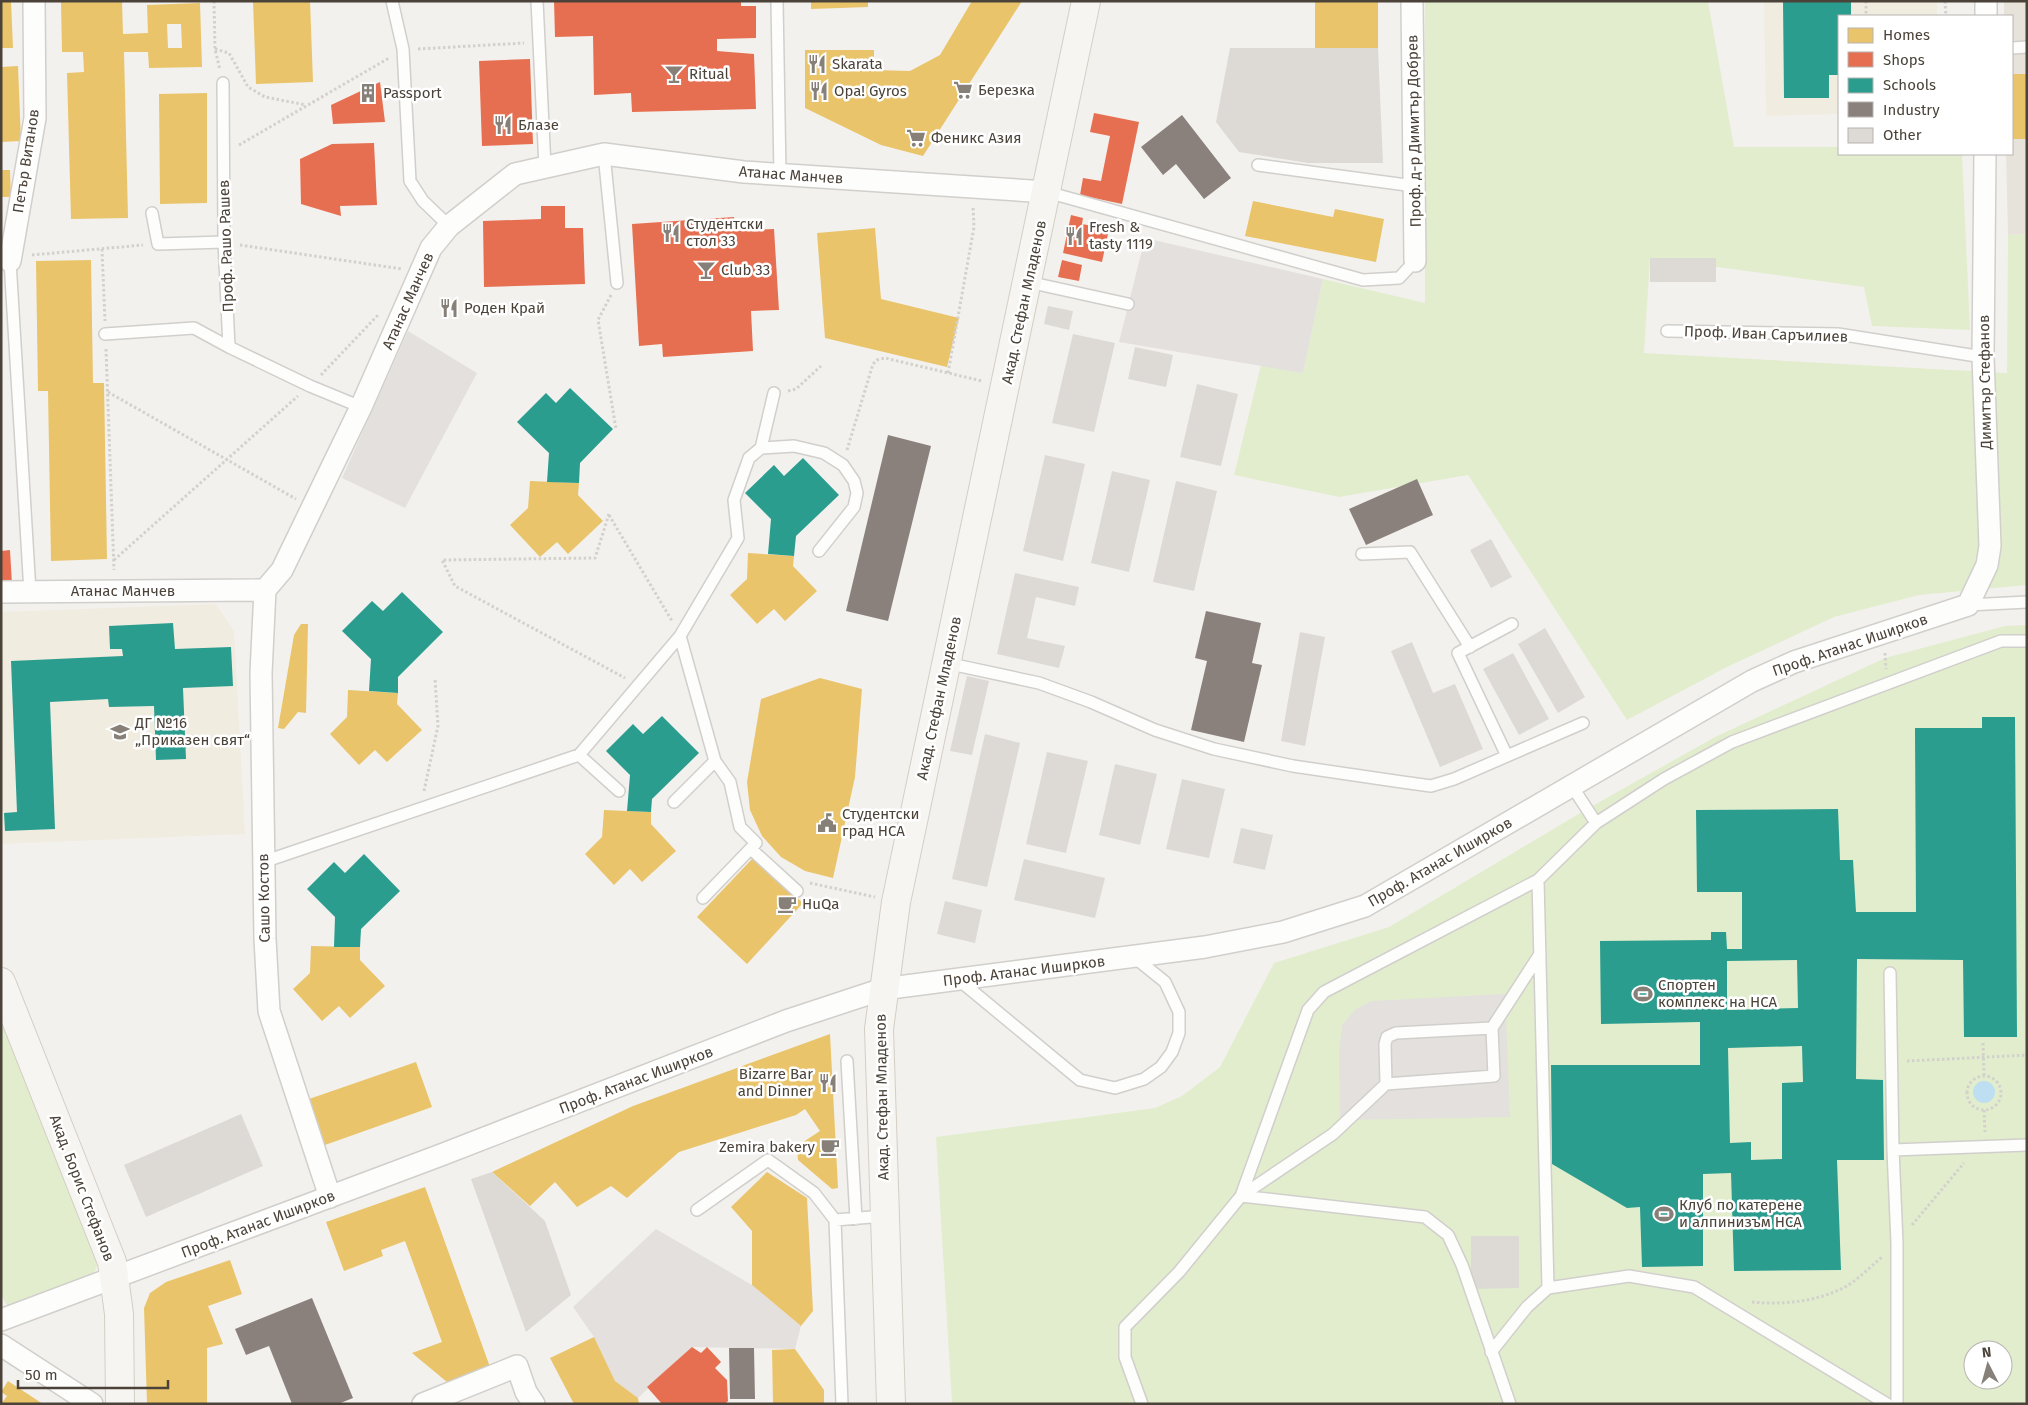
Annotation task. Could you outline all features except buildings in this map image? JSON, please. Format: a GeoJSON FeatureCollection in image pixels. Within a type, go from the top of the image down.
{"type":"FeatureCollection","features":[{"type":"Feature","properties":{"kind":"street","name":"Петър Витанов"},"geometry":{"type":"LineString","coordinates":[[10,261],[35,118],[34,1]]}},
{"type":"Feature","properties":{"kind":"street","name":"Акад. Стефан Младенов"},"geometry":{"type":"LineString","coordinates":[[891,1404],[879,1028],[883,988],[896,902],[1086,1]]}},
{"type":"Feature","properties":{"kind":"street","name":"Проф. д-р Димитър Добрев"},"geometry":{"type":"LineString","coordinates":[[1412,1],[1415,261]]}},
{"type":"Feature","properties":{"kind":"street"},"geometry":{"type":"LineString","coordinates":[[1986,1],[1986,15]]}},
{"type":"Feature","properties":{"kind":"street","name":"Атанас Манчев"},"geometry":{"type":"LineString","coordinates":[[1,592],[265,590],[282,570],[361,407],[431,248],[449,226],[515,174],[604,154],[780,175],[1047,192]]}},
{"type":"Feature","properties":{"kind":"street","name":"Димитър Стефанов"},"geometry":{"type":"LineString","coordinates":[[1968,605],[1983,574],[1990,546],[1983,357],[1985,155]]}},
{"type":"Feature","properties":{"kind":"street","name":"Сашо Костов"},"geometry":{"type":"LineString","coordinates":[[265,590],[261,673],[269,1011],[330,1197]]}},
{"type":"Feature","properties":{"kind":"street","name":"Проф. Атанас Иширков"},"geometry":{"type":"LineString","coordinates":[[1,1320],[330,1197],[786,1022],[883,988],[959,980],[1205,947],[1283,932],[1365,906],[1752,681],[1794,662],[1968,605]]}},
{"type":"Feature","properties":{"kind":"street","name":"Акад. Борис Стефанов"},"geometry":{"type":"LineString","coordinates":[[1,982],[108,1248],[115,1278],[119,1314],[120,1404]]}},
{"type":"Feature","properties":{"kind":"street"},"geometry":{"type":"LineString","coordinates":[[1,1345],[92,1404]]}},
{"type":"Feature","properties":{"kind":"street"},"geometry":{"type":"LineString","coordinates":[[432,1400],[517,1366],[530,1398]]}},
{"type":"Feature","properties":{"kind":"lane"},"geometry":{"type":"LineString","coordinates":[[392,1],[403,50],[410,181],[423,201],[449,226]]}},
{"type":"Feature","properties":{"kind":"lane"},"geometry":{"type":"LineString","coordinates":[[537,1],[545,167]]}},
{"type":"Feature","properties":{"kind":"lane"},"geometry":{"type":"LineString","coordinates":[[777,1],[780,175]]}},
{"type":"Feature","properties":{"kind":"lane"},"geometry":{"type":"LineString","coordinates":[[2013,48],[2027,47]]}},
{"type":"Feature","properties":{"kind":"lane","name":"Проф. Рашо Рашев"},"geometry":{"type":"LineString","coordinates":[[223,82],[224,242],[229,347]]}},
{"type":"Feature","properties":{"kind":"lane"},"geometry":{"type":"LineString","coordinates":[[604,154],[617,283]]}},
{"type":"Feature","properties":{"kind":"lane"},"geometry":{"type":"LineString","coordinates":[[1258,165],[1414,186]]}},
{"type":"Feature","properties":{"kind":"lane"},"geometry":{"type":"LineString","coordinates":[[1047,192],[1363,280],[1399,278],[1415,261]]}},
{"type":"Feature","properties":{"kind":"lane"},"geometry":{"type":"LineString","coordinates":[[152,213],[158,244],[224,242]]}},
{"type":"Feature","properties":{"kind":"lane"},"geometry":{"type":"LineString","coordinates":[[10,261],[30,592]]}},
{"type":"Feature","properties":{"kind":"lane"},"geometry":{"type":"LineString","coordinates":[[1028,282],[1128,304]]}},
{"type":"Feature","properties":{"kind":"lane"},"geometry":{"type":"LineString","coordinates":[[105,334],[194,328],[310,386],[361,407]]}},
{"type":"Feature","properties":{"kind":"lane","name":"Проф. Иван Саръилиев"},"geometry":{"type":"LineString","coordinates":[[1667,331],[1838,334],[1983,357]]}},
{"type":"Feature","properties":{"kind":"lane"},"geometry":{"type":"LineString","coordinates":[[761,448],[774,393]]}},
{"type":"Feature","properties":{"kind":"lane"},"geometry":{"type":"LineString","coordinates":[[264,862],[578,755],[680,636],[738,538],[734,500],[749,458],[761,448],[794,446],[824,454],[843,465],[854,481],[857,493],[854,507],[819,551]]}},
{"type":"Feature","properties":{"kind":"lane"},"geometry":{"type":"LineString","coordinates":[[1362,554],[1410,552],[1470,647]]}},
{"type":"Feature","properties":{"kind":"lane","name":"Проф. Атанас Иширков"},"geometry":{"type":"LineString","coordinates":[[1968,605],[2027,602]]}},
{"type":"Feature","properties":{"kind":"lane"},"geometry":{"type":"LineString","coordinates":[[1507,756],[1458,652],[1512,624]]}},
{"type":"Feature","properties":{"kind":"lane"},"geometry":{"type":"LineString","coordinates":[[680,636],[715,761],[730,782],[740,827],[756,844],[704,898]]}},
{"type":"Feature","properties":{"kind":"lane"},"geometry":{"type":"LineString","coordinates":[[1241,1196],[1308,1010],[1324,992],[1538,880],[1596,823],[1664,779],[1732,742],[1887,682],[2001,642],[2027,641]]}},
{"type":"Feature","properties":{"kind":"lane"},"geometry":{"type":"LineString","coordinates":[[946,663],[1039,683],[1091,702],[1172,736],[1214,749],[1293,766],[1432,786],[1454,780],[1583,723]]}},
{"type":"Feature","properties":{"kind":"lane"},"geometry":{"type":"LineString","coordinates":[[578,755],[620,791]]}},
{"type":"Feature","properties":{"kind":"lane"},"geometry":{"type":"LineString","coordinates":[[674,802],[715,761]]}},
{"type":"Feature","properties":{"kind":"lane"},"geometry":{"type":"LineString","coordinates":[[1572,786],[1596,823]]}},
{"type":"Feature","properties":{"kind":"lane"},"geometry":{"type":"LineString","coordinates":[[751,849],[800,886]]}},
{"type":"Feature","properties":{"kind":"lane"},"geometry":{"type":"LineString","coordinates":[[1538,880],[1548,1288]]}},
{"type":"Feature","properties":{"kind":"lane"},"geometry":{"type":"LineString","coordinates":[[1142,1404],[1125,1357],[1125,1327],[1179,1272],[1241,1196],[1333,1134],[1386,1084],[1494,1076],[1492,1028],[1540,954]]}},
{"type":"Feature","properties":{"kind":"lane"},"geometry":{"type":"LineString","coordinates":[[959,980],[1080,1080],[1115,1088],[1144,1079],[1161,1067],[1172,1052],[1179,1032],[1179,1012],[1166,982],[1134,957]]}},
{"type":"Feature","properties":{"kind":"lane"},"geometry":{"type":"LineString","coordinates":[[1890,972],[1893,1150],[1897,1243],[1897,1404]]}},
{"type":"Feature","properties":{"kind":"lane"},"geometry":{"type":"LineString","coordinates":[[1386,1084],[1385,1044],[1387,1037],[1396,1033],[1492,1028]]}},
{"type":"Feature","properties":{"kind":"lane"},"geometry":{"type":"LineString","coordinates":[[847,1061],[856,1219]]}},
{"type":"Feature","properties":{"kind":"lane"},"geometry":{"type":"LineString","coordinates":[[1893,1150],[2027,1145]]}},
{"type":"Feature","properties":{"kind":"lane"},"geometry":{"type":"LineString","coordinates":[[697,1210],[768,1160],[814,1193],[835,1220],[842,1404]]}},
{"type":"Feature","properties":{"kind":"lane"},"geometry":{"type":"LineString","coordinates":[[1241,1196],[1425,1217],[1448,1235],[1462,1265],[1510,1404]]}},
{"type":"Feature","properties":{"kind":"lane"},"geometry":{"type":"LineString","coordinates":[[835,1220],[884,1216]]}},
{"type":"Feature","properties":{"kind":"lane"},"geometry":{"type":"LineString","coordinates":[[1491,1352],[1527,1307],[1548,1288],[1629,1276],[1694,1287],[1887,1404]]}},
{"type":"Feature","properties":{"kind":"path"},"geometry":{"type":"LineString","coordinates":[[214,1],[216,49],[223,82]]}},
{"type":"Feature","properties":{"kind":"path"},"geometry":{"type":"LineString","coordinates":[[1866,1],[1866,15]]}},
{"type":"Feature","properties":{"kind":"path"},"geometry":{"type":"LineString","coordinates":[[1945,1],[1946,15]]}},
{"type":"Feature","properties":{"kind":"path"},"geometry":{"type":"LineString","coordinates":[[223,154],[403,50],[539,42]]}},
{"type":"Feature","properties":{"kind":"path"},"geometry":{"type":"LineString","coordinates":[[216,49],[229,53],[248,87],[265,97],[307,106]]}},
{"type":"Feature","properties":{"kind":"path"},"geometry":{"type":"LineString","coordinates":[[948,373],[974,227],[972,187]]}},
{"type":"Feature","properties":{"kind":"path"},"geometry":{"type":"LineString","coordinates":[[224,242],[420,272]]}},
{"type":"Feature","properties":{"kind":"path"},"geometry":{"type":"LineString","coordinates":[[10,261],[29,255],[158,244]]}},
{"type":"Feature","properties":{"kind":"path"},"geometry":{"type":"LineString","coordinates":[[102,249],[115,591]]}},
{"type":"Feature","properties":{"kind":"path"},"geometry":{"type":"LineString","coordinates":[[616,429],[598,320],[617,283]]}},
{"type":"Feature","properties":{"kind":"path"},"geometry":{"type":"LineString","coordinates":[[114,560],[310,386],[385,308]]}},
{"type":"Feature","properties":{"kind":"path"},"geometry":{"type":"LineString","coordinates":[[843,465],[873,364],[877,360],[885,358],[1005,387]]}},
{"type":"Feature","properties":{"kind":"path"},"geometry":{"type":"LineString","coordinates":[[774,393],[796,389],[821,366]]}},
{"type":"Feature","properties":{"kind":"path"},"geometry":{"type":"LineString","coordinates":[[107,392],[227,458],[312,508]]}},
{"type":"Feature","properties":{"kind":"path"},"geometry":{"type":"LineString","coordinates":[[639,685],[455,586],[442,560],[595,558],[609,514],[680,636]]}},
{"type":"Feature","properties":{"kind":"path"},"geometry":{"type":"LineString","coordinates":[[1884,633],[1887,682]]}},
{"type":"Feature","properties":{"kind":"path"},"geometry":{"type":"LineString","coordinates":[[428,806],[423,790],[438,726],[435,679]]}},
{"type":"Feature","properties":{"kind":"path"},"geometry":{"type":"LineString","coordinates":[[800,886],[896,902]]}},
{"type":"Feature","properties":{"kind":"path"},"geometry":{"type":"LineString","coordinates":[[1983,1043],[1984,1075]]}},
{"type":"Feature","properties":{"kind":"path"},"geometry":{"type":"LineString","coordinates":[[1891,1062],[2027,1056]]}},
{"type":"Feature","properties":{"kind":"path"},"geometry":{"type":"LineString","coordinates":[[1984,1075],[1993,1078],[1999,1084],[2002,1093],[1999,1101],[1993,1108],[1984,1110],[1975,1108],[1969,1102],[1966,1093],[1969,1084],[1975,1078],[1984,1075]]}},
{"type":"Feature","properties":{"kind":"path"},"geometry":{"type":"LineString","coordinates":[[1747,1302],[1792,1302],[1821,1297],[1844,1288],[1897,1243],[1981,1147],[1984,1110]]}},
{"type":"Feature","properties":{"kind":"shaded area"},"geometry":{"type":"Polygon","coordinates":[[[1764,1],[1937,1],[1937,15],[1838,15],[1838,114],[1766,116],[1764,1]]]}},
{"type":"Feature","properties":{"kind":"shaded area"},"geometry":{"type":"Polygon","coordinates":[[[2004,1],[2027,1],[2027,234],[2008,235],[2006,155],[2013,155],[2013,15],[2004,15],[2004,1]]]}},
{"type":"Feature","properties":{"kind":"shaded area"},"geometry":{"type":"Polygon","coordinates":[[[1145,238],[1323,279],[1303,373],[1119,342],[1145,238]]]}},
{"type":"Feature","properties":{"kind":"shaded area"},"geometry":{"type":"Polygon","coordinates":[[[408,331],[477,373],[405,508],[342,478],[408,331]]]}},
{"type":"Feature","properties":{"kind":"shaded area","name":"ДГ №16 „Приказен свят“"},"geometry":{"type":"Polygon","coordinates":[[[216,604],[234,631],[245,834],[1,844],[1,612],[216,604]]]}},
{"type":"Feature","properties":{"kind":"shaded area"},"geometry":{"type":"Polygon","coordinates":[[[1505,994],[1510,1117],[1340,1120],[1339,1053],[1342,1025],[1356,1009],[1371,1001],[1505,994]]]}},
{"type":"Feature","properties":{"kind":"shaded area"},"geometry":{"type":"Polygon","coordinates":[[[656,1229],[752,1285],[801,1326],[795,1349],[692,1347],[638,1398],[615,1381],[594,1337],[573,1307],[656,1229]]]}},
{"type":"Feature","properties":{"kind":"green space"},"geometry":{"type":"Polygon","coordinates":[[[1425,1],[1708,1],[1734,147],[1838,147],[1838,155],[1962,155],[1970,330],[1872,326],[1864,287],[1650,258],[1644,353],[2007,373],[2008,235],[2027,234],[2027,585],[1919,595],[1834,617],[1727,667],[1627,720],[1468,475],[1339,497],[1234,475],[1261,365],[1303,373],[1323,279],[1425,303],[1425,1]]]}},
{"type":"Feature","properties":{"kind":"green space","name":"Спортен комплекс на НСА"},"geometry":{"type":"Polygon","coordinates":[[[2027,625],[2027,1404],[952,1404],[936,1137],[1155,1108],[1182,1096],[1220,1067],[1274,963],[1389,927],[1587,809],[1715,737],[1885,658],[2005,626],[2027,625]]]}},
{"type":"Feature","properties":{"kind":"green space"},"geometry":{"type":"Polygon","coordinates":[[[1,1012],[96,1252],[98,1264],[92,1277],[14,1317],[1,1295],[1,1012]]]}},
{"type":"Feature","properties":{"kind":"water"},"geometry":{"type":"Polygon","coordinates":[[[1984,1081],[1992,1084],[1995,1092],[1992,1100],[1984,1103],[1976,1100],[1973,1092],[1976,1084],[1984,1081]]]}},
{"type":"Feature","properties":{"kind":"place","name":"Skarata"},"geometry":{"type":"Point","coordinates":[817,64]}},
{"type":"Feature","properties":{"kind":"place","name":"Ritual"},"geometry":{"type":"Point","coordinates":[674,74]}},
{"type":"Feature","properties":{"kind":"place","name":"Березка"},"geometry":{"type":"Point","coordinates":[963,90]}},
{"type":"Feature","properties":{"kind":"place","name":"Opa! Gyros"},"geometry":{"type":"Point","coordinates":[819,91]}},
{"type":"Feature","properties":{"kind":"place","name":"Passport"},"geometry":{"type":"Point","coordinates":[368,93]}},
{"type":"Feature","properties":{"kind":"place","name":"Блазе"},"geometry":{"type":"Point","coordinates":[503,125]}},
{"type":"Feature","properties":{"kind":"place","name":"Феникс Азия"},"geometry":{"type":"Point","coordinates":[916,138]}},
{"type":"Feature","properties":{"kind":"place","name":"Студентски стол 33"},"geometry":{"type":"Point","coordinates":[671,233]}},
{"type":"Feature","properties":{"kind":"place","name":"Fresh & tasty 1119"},"geometry":{"type":"Point","coordinates":[1074,236]}},
{"type":"Feature","properties":{"kind":"place","name":"Club 33"},"geometry":{"type":"Point","coordinates":[706,270]}},
{"type":"Feature","properties":{"kind":"place","name":"Роден Край"},"geometry":{"type":"Point","coordinates":[449,308]}},
{"type":"Feature","properties":{"kind":"place","name":"ДГ №16 „Приказен свят“"},"geometry":{"type":"Point","coordinates":[120,732]}},
{"type":"Feature","properties":{"kind":"place","name":"Студентски град НСА"},"geometry":{"type":"Point","coordinates":[827,823]}},
{"type":"Feature","properties":{"kind":"place","name":"HuQa"},"geometry":{"type":"Point","coordinates":[787,904]}},
{"type":"Feature","properties":{"kind":"place","name":"Спортен комплекс на НСА"},"geometry":{"type":"Point","coordinates":[1643,994]}},
{"type":"Feature","properties":{"kind":"place","name":"Bizarre Bar and Dinner"},"geometry":{"type":"Point","coordinates":[828,1083]}},
{"type":"Feature","properties":{"kind":"place","name":"Zemira bakery"},"geometry":{"type":"Point","coordinates":[830,1147]}},
{"type":"Feature","properties":{"kind":"place","name":"Клуб по катерене и алпинизъм НСА"},"geometry":{"type":"Point","coordinates":[1664,1214]}}]}
